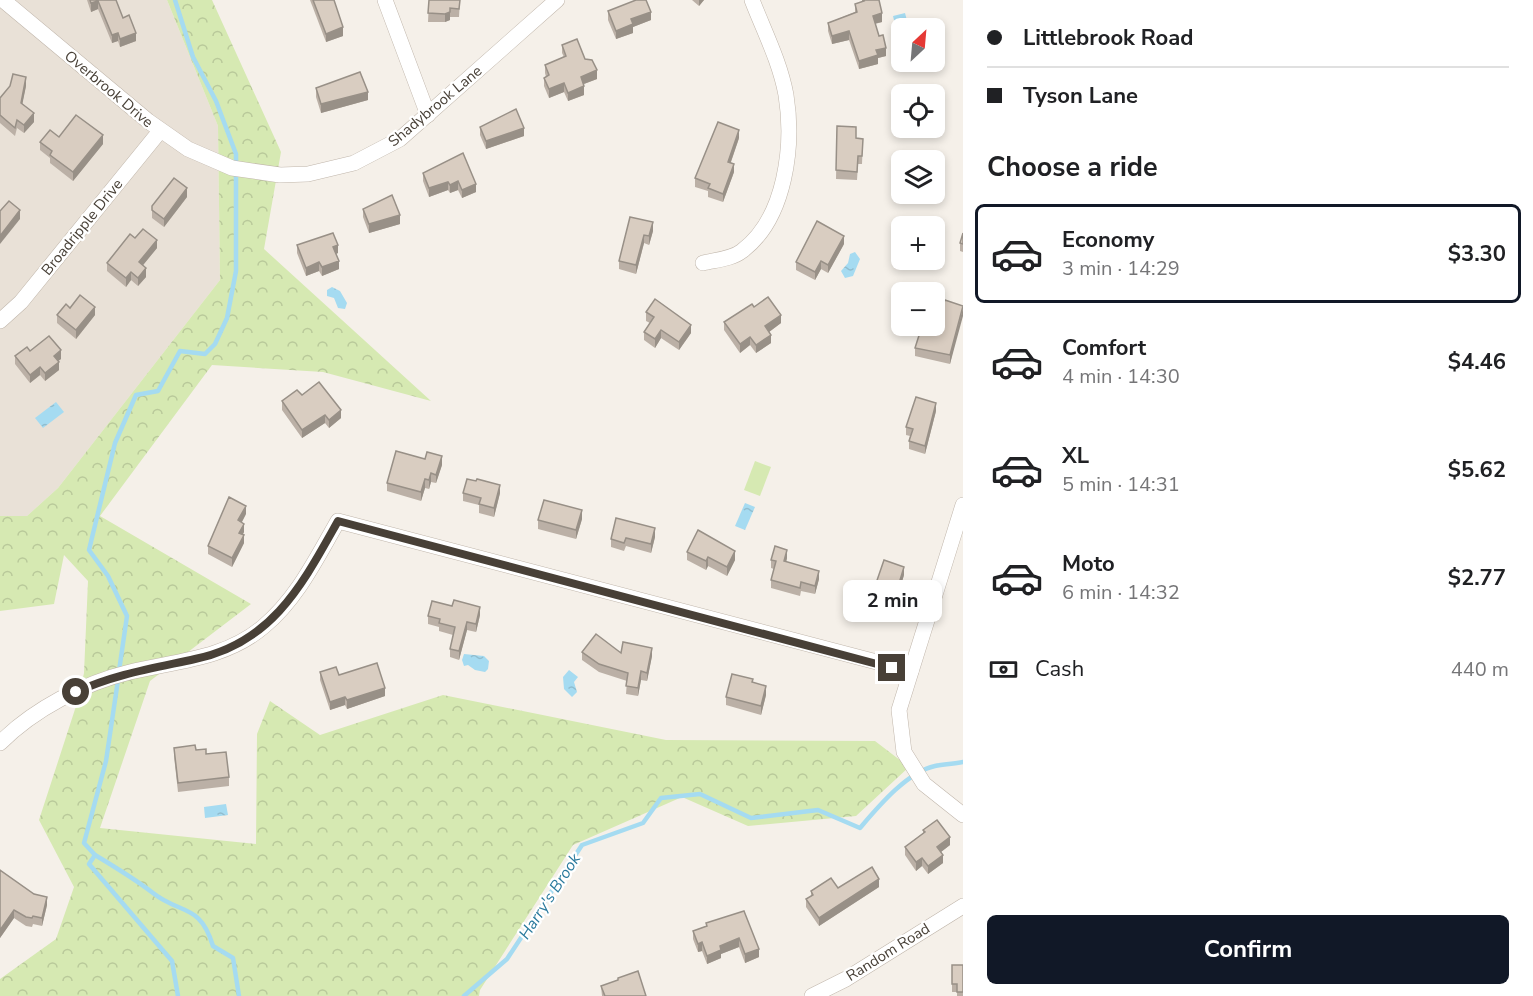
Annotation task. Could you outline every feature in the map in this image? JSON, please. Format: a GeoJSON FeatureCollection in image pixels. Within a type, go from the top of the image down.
{"type":"FeatureCollection","features":[{"type":"Feature","properties":{"kind":"street","name":"Overbrook Drive"},"geometry":{"type":"LineString","coordinates":[[3,0],[160,131],[188,149],[224,165]]}},
{"type":"Feature","properties":{"kind":"street"},"geometry":{"type":"LineString","coordinates":[[385,0],[428,115]]}},
{"type":"Feature","properties":{"kind":"street","name":"Shadybrook Lane"},"geometry":{"type":"LineString","coordinates":[[224,165],[267,174],[308,174],[331,170],[380,152],[400,139],[428,115],[557,0]]}},
{"type":"Feature","properties":{"kind":"street"},"geometry":{"type":"LineString","coordinates":[[703,263],[741,252],[756,237],[777,200],[784,173],[789,145],[786,93],[752,0]]}},
{"type":"Feature","properties":{"kind":"street","name":"Broadripple Drive"},"geometry":{"type":"LineString","coordinates":[[0,321],[21,302],[160,131]]}},
{"type":"Feature","properties":{"kind":"street"},"geometry":{"type":"LineString","coordinates":[[963,505],[899,710],[904,752],[924,784],[963,815]]}},
{"type":"Feature","properties":{"kind":"street"},"geometry":{"type":"LineString","coordinates":[[0,743],[30,718],[59,700],[127,673],[220,652],[261,629],[293,598],[338,521],[911,671]]}},
{"type":"Feature","properties":{"kind":"street","name":"Random Road"},"geometry":{"type":"LineString","coordinates":[[812,996],[846,979],[963,906]]}},
{"type":"Feature","properties":{"kind":"shaded area"},"geometry":{"type":"Polygon","coordinates":[[[0,0],[167,0],[218,126],[220,280],[58,488],[27,516],[0,516],[0,0]]]}},
{"type":"Feature","properties":{"kind":"green space"},"geometry":{"type":"Polygon","coordinates":[[[167,0],[212,0],[281,152],[264,249],[431,401],[323,372],[212,365],[100,516],[251,604],[150,681],[100,828],[256,844],[257,734],[270,701],[320,735],[443,695],[666,740],[875,741],[909,767],[856,816],[748,826],[682,797],[573,845],[480,990],[479,996],[0,996],[0,979],[56,939],[74,887],[39,820],[78,700],[84,673],[88,581],[64,555],[54,604],[0,611],[0,516],[27,516],[58,488],[220,280],[218,126],[167,0]]]}},
{"type":"Feature","properties":{"kind":"green space"},"geometry":{"type":"Polygon","coordinates":[[[755,461],[771,467],[760,496],[744,490],[755,461]]]}},
{"type":"Feature","properties":{"kind":"water"},"geometry":{"type":"Polygon","coordinates":[[[905,13],[906,18],[893,18],[893,16],[905,13]]]}},
{"type":"Feature","properties":{"kind":"water"},"geometry":{"type":"Polygon","coordinates":[[[855,252],[860,259],[853,276],[845,278],[841,271],[848,263],[850,254],[855,252]]]}},
{"type":"Feature","properties":{"kind":"water"},"geometry":{"type":"Polygon","coordinates":[[[332,287],[340,291],[347,303],[345,309],[338,308],[334,298],[327,296],[327,290],[332,287]]]}},
{"type":"Feature","properties":{"kind":"water"},"geometry":{"type":"Polygon","coordinates":[[[56,402],[64,412],[43,428],[35,418],[56,402]]]}},
{"type":"Feature","properties":{"kind":"water"},"geometry":{"type":"Polygon","coordinates":[[[745,503],[755,507],[745,530],[735,526],[745,503]]]}},
{"type":"Feature","properties":{"kind":"water"},"geometry":{"type":"Polygon","coordinates":[[[464,654],[484,656],[489,661],[488,669],[485,672],[475,670],[468,665],[464,666],[462,660],[464,654]]]}},
{"type":"Feature","properties":{"kind":"water"},"geometry":{"type":"Polygon","coordinates":[[[569,670],[578,677],[574,682],[577,692],[572,697],[564,689],[563,677],[569,670]]]}},
{"type":"Feature","properties":{"kind":"water"},"geometry":{"type":"Polygon","coordinates":[[[226,804],[228,815],[205,818],[204,807],[226,804]]]}},
{"type":"Feature","properties":{"kind":"building"},"geometry":{"type":"Polygon","coordinates":[[[90,0],[116,0],[123,18],[129,15],[136,33],[120,39],[118,33],[112,35],[98,1],[91,3],[90,0]]]}},
{"type":"Feature","properties":{"kind":"building"},"geometry":{"type":"Polygon","coordinates":[[[313,0],[334,0],[343,27],[326,34],[313,0]]]}},
{"type":"Feature","properties":{"kind":"building"},"geometry":{"type":"Polygon","coordinates":[[[429,0],[460,0],[459,9],[450,8],[450,12],[445,14],[428,13],[429,0]]]}},
{"type":"Feature","properties":{"kind":"building"},"geometry":{"type":"Polygon","coordinates":[[[636,0],[646,0],[651,12],[631,19],[633,24],[616,31],[608,11],[636,0]]]}},
{"type":"Feature","properties":{"kind":"building"},"geometry":{"type":"Polygon","coordinates":[[[863,0],[879,0],[882,13],[873,16],[879,36],[883,35],[886,48],[876,50],[878,55],[859,61],[849,31],[832,36],[828,23],[857,12],[855,4],[863,0]]]}},
{"type":"Feature","properties":{"kind":"building"},"geometry":{"type":"Polygon","coordinates":[[[577,39],[585,59],[592,60],[597,70],[581,77],[584,86],[568,93],[564,83],[549,89],[544,78],[549,75],[545,65],[566,56],[562,45],[577,39]]]}},
{"type":"Feature","properties":{"kind":"building"},"geometry":{"type":"Polygon","coordinates":[[[360,72],[368,92],[321,104],[316,88],[360,72]]]}},
{"type":"Feature","properties":{"kind":"building"},"geometry":{"type":"Polygon","coordinates":[[[13,74],[26,77],[21,103],[34,113],[24,125],[17,120],[15,128],[0,115],[0,98],[10,86],[13,74]]]}},
{"type":"Feature","properties":{"kind":"building"},"geometry":{"type":"Polygon","coordinates":[[[516,109],[524,128],[486,141],[480,127],[516,109]]]}},
{"type":"Feature","properties":{"kind":"building"},"geometry":{"type":"Polygon","coordinates":[[[76,115],[103,135],[73,172],[50,155],[52,151],[40,142],[50,130],[59,137],[76,115]]]}},
{"type":"Feature","properties":{"kind":"building"},"geometry":{"type":"Polygon","coordinates":[[[718,122],[739,130],[728,162],[734,164],[723,194],[708,188],[710,184],[695,178],[718,122]]]}},
{"type":"Feature","properties":{"kind":"building"},"geometry":{"type":"Polygon","coordinates":[[[837,126],[856,127],[856,138],[863,139],[862,156],[858,156],[857,172],[836,170],[837,126]]]}},
{"type":"Feature","properties":{"kind":"building"},"geometry":{"type":"Polygon","coordinates":[[[463,153],[476,184],[462,190],[458,181],[450,185],[448,182],[429,188],[423,173],[463,153]]]}},
{"type":"Feature","properties":{"kind":"building"},"geometry":{"type":"Polygon","coordinates":[[[174,178],[187,188],[164,219],[152,210],[152,206],[174,178]]]}},
{"type":"Feature","properties":{"kind":"building"},"geometry":{"type":"Polygon","coordinates":[[[392,195],[400,215],[369,224],[363,209],[392,195]]]}},
{"type":"Feature","properties":{"kind":"building"},"geometry":{"type":"Polygon","coordinates":[[[9,201],[20,210],[0,236],[0,211],[9,201]]]}},
{"type":"Feature","properties":{"kind":"building"},"geometry":{"type":"Polygon","coordinates":[[[630,217],[653,222],[649,236],[644,235],[636,265],[619,261],[630,217]]]}},
{"type":"Feature","properties":{"kind":"building"},"geometry":{"type":"Polygon","coordinates":[[[817,221],[844,236],[828,265],[821,261],[815,272],[796,262],[817,221]]]}},
{"type":"Feature","properties":{"kind":"building"},"geometry":{"type":"Polygon","coordinates":[[[143,229],[157,240],[139,262],[146,268],[138,278],[131,272],[126,278],[107,263],[130,234],[135,238],[143,229]]]}},
{"type":"Feature","properties":{"kind":"building"},"geometry":{"type":"Polygon","coordinates":[[[333,233],[338,245],[333,247],[339,261],[322,267],[319,262],[306,268],[297,245],[333,233]]]}},
{"type":"Feature","properties":{"kind":"building"},"geometry":{"type":"Polygon","coordinates":[[[80,295],[95,307],[76,330],[57,315],[66,304],[70,308],[80,295]]]}},
{"type":"Feature","properties":{"kind":"building"},"geometry":{"type":"Polygon","coordinates":[[[768,297],[781,315],[765,326],[771,335],[756,345],[750,337],[740,344],[724,322],[752,304],[754,307],[768,297]]]}},
{"type":"Feature","properties":{"kind":"building"},"geometry":{"type":"Polygon","coordinates":[[[655,299],[691,325],[679,342],[661,330],[655,339],[644,332],[654,317],[646,312],[655,299]]]}},
{"type":"Feature","properties":{"kind":"building"},"geometry":{"type":"Polygon","coordinates":[[[945,300],[963,306],[950,355],[915,348],[919,336],[945,336],[945,300]]]}},
{"type":"Feature","properties":{"kind":"building"},"geometry":{"type":"Polygon","coordinates":[[[49,336],[61,350],[54,356],[59,362],[45,373],[40,367],[30,375],[15,356],[27,347],[30,351],[49,336]]]}},
{"type":"Feature","properties":{"kind":"building"},"geometry":{"type":"Polygon","coordinates":[[[319,382],[341,410],[329,420],[325,415],[302,430],[282,401],[297,390],[302,395],[319,382]]]}},
{"type":"Feature","properties":{"kind":"building"},"geometry":{"type":"Polygon","coordinates":[[[916,397],[936,403],[925,446],[909,441],[913,429],[906,427],[916,397]]]}},
{"type":"Feature","properties":{"kind":"building"},"geometry":{"type":"Polygon","coordinates":[[[396,451],[425,459],[427,452],[442,456],[436,475],[431,473],[429,480],[425,479],[421,492],[387,483],[396,451]]]}},
{"type":"Feature","properties":{"kind":"building"},"geometry":{"type":"Polygon","coordinates":[[[467,479],[500,485],[494,508],[479,504],[481,498],[463,493],[467,479]]]}},
{"type":"Feature","properties":{"kind":"building"},"geometry":{"type":"Polygon","coordinates":[[[229,497],[246,506],[238,520],[244,524],[239,533],[244,535],[232,558],[208,546],[229,497]]]}},
{"type":"Feature","properties":{"kind":"building"},"geometry":{"type":"Polygon","coordinates":[[[544,500],[582,510],[576,530],[538,520],[544,500]]]}},
{"type":"Feature","properties":{"kind":"building"},"geometry":{"type":"Polygon","coordinates":[[[616,518],[655,528],[651,544],[626,538],[624,543],[611,539],[616,518]]]}},
{"type":"Feature","properties":{"kind":"building"},"geometry":{"type":"Polygon","coordinates":[[[698,530],[735,551],[727,567],[708,557],[706,561],[687,552],[698,530]]]}},
{"type":"Feature","properties":{"kind":"building"},"geometry":{"type":"Polygon","coordinates":[[[775,546],[787,550],[784,561],[819,571],[815,586],[801,582],[800,588],[771,580],[776,561],[771,560],[775,546]]]}},
{"type":"Feature","properties":{"kind":"building"},"geometry":{"type":"Polygon","coordinates":[[[884,560],[904,567],[890,613],[874,607],[878,594],[873,592],[884,560]]]}},
{"type":"Feature","properties":{"kind":"building"},"geometry":{"type":"Polygon","coordinates":[[[454,600],[480,607],[476,624],[467,622],[459,651],[450,649],[455,627],[439,623],[440,619],[428,616],[432,601],[452,606],[454,600]]]}},
{"type":"Feature","properties":{"kind":"building"},"geometry":{"type":"Polygon","coordinates":[[[596,634],[621,653],[623,642],[652,648],[647,673],[641,671],[638,688],[626,686],[628,673],[599,664],[582,652],[596,634]]]}},
{"type":"Feature","properties":{"kind":"building"},"geometry":{"type":"Polygon","coordinates":[[[377,663],[385,688],[347,700],[345,697],[330,702],[320,672],[336,667],[339,675],[377,663]]]}},
{"type":"Feature","properties":{"kind":"building"},"geometry":{"type":"Polygon","coordinates":[[[732,674],[753,679],[752,682],[766,686],[761,706],[726,697],[732,674]]]}},
{"type":"Feature","properties":{"kind":"building"},"geometry":{"type":"Polygon","coordinates":[[[195,745],[196,750],[206,749],[206,754],[226,752],[229,777],[178,783],[174,748],[195,745]]]}},
{"type":"Feature","properties":{"kind":"building"},"geometry":{"type":"Polygon","coordinates":[[[937,820],[950,837],[937,847],[943,855],[928,866],[922,858],[916,862],[905,847],[937,820]]]}},
{"type":"Feature","properties":{"kind":"building"},"geometry":{"type":"Polygon","coordinates":[[[872,867],[879,879],[819,918],[806,899],[813,895],[811,891],[831,878],[838,888],[872,867]]]}},
{"type":"Feature","properties":{"kind":"building"},"geometry":{"type":"Polygon","coordinates":[[[0,870],[34,894],[47,897],[42,918],[26,917],[14,910],[0,930],[0,870]]]}},
{"type":"Feature","properties":{"kind":"building"},"geometry":{"type":"Polygon","coordinates":[[[744,911],[759,949],[745,954],[739,938],[720,946],[721,950],[707,956],[702,942],[698,944],[693,931],[707,926],[706,923],[744,911]]]}},
{"type":"Feature","properties":{"kind":"building"},"geometry":{"type":"Polygon","coordinates":[[[952,965],[963,965],[963,992],[957,992],[957,984],[952,984],[952,965]]]}},
{"type":"Feature","properties":{"kind":"building"},"geometry":{"type":"Polygon","coordinates":[[[638,971],[646,996],[605,996],[601,986],[638,971]]]}},
{"type":"Feature","properties":{"kind":"waterway"},"geometry":{"type":"LineString","coordinates":[[119,671],[127,616],[108,576],[89,550],[115,443],[136,395],[158,391],[180,351],[205,354],[215,344],[227,318],[236,271],[236,154],[216,101],[193,57],[175,0]]}},
{"type":"Feature","properties":{"kind":"waterway"},"geometry":{"type":"LineString","coordinates":[[118,680],[106,761],[84,843],[95,855],[89,864],[172,961],[178,996]]}},
{"type":"Feature","properties":{"kind":"waterway","name":"Harry's Brook"},"geometry":{"type":"LineString","coordinates":[[464,996],[507,959],[582,845],[643,823],[661,798],[700,794],[751,818],[818,810],[860,828],[894,791],[914,775],[935,766],[963,762]]}},
{"type":"Feature","properties":{"kind":"waterway"},"geometry":{"type":"LineString","coordinates":[[95,855],[163,900],[196,916],[208,932],[213,946],[233,958],[239,996]]}},
{"type":"Feature","properties":{"kind":"route"},"geometry":{"type":"LineString","coordinates":[[76,692],[127,673],[220,652],[261,629],[293,598],[338,521],[892,668]]}}]}
